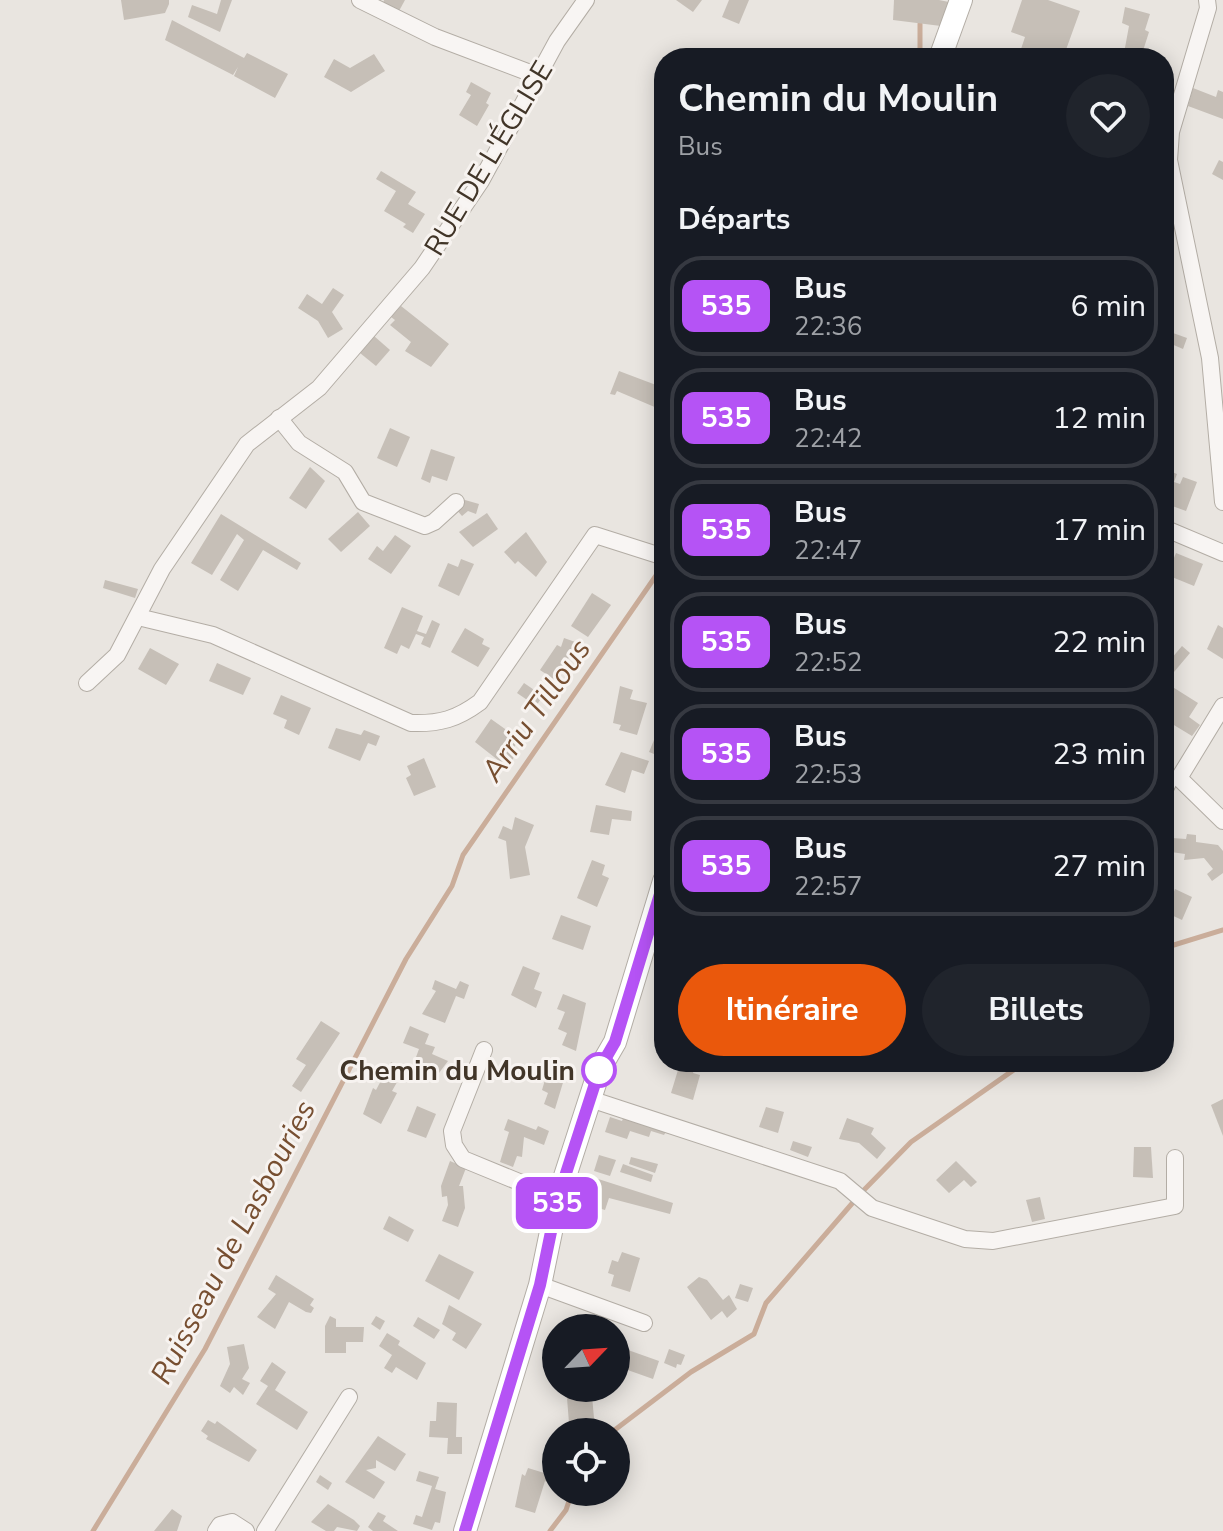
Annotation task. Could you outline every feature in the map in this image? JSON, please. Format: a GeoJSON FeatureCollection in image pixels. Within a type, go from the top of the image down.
{"type":"FeatureCollection","features":[{"type":"Feature","properties":{"kind":"main road"},"geometry":{"type":"LineString","coordinates":[[944,48],[961,0]]}},
{"type":"Feature","properties":{"kind":"main road"},"geometry":{"type":"LineString","coordinates":[[465,1531],[540,1285],[558,1198],[600,1068],[615,1042],[654,914]]}},
{"type":"Feature","properties":{"kind":"street"},"geometry":{"type":"LineString","coordinates":[[360,0],[435,37],[538,76]]}},
{"type":"Feature","properties":{"kind":"street","name":"RUE DE L'ÉGLISE"},"geometry":{"type":"LineString","coordinates":[[87,683],[117,655],[162,569],[247,444],[319,388],[422,268],[481,181],[538,76],[586,0]]}},
{"type":"Feature","properties":{"kind":"street"},"geometry":{"type":"LineString","coordinates":[[1174,122],[1208,8],[1207,0]]}},
{"type":"Feature","properties":{"kind":"street"},"geometry":{"type":"LineString","coordinates":[[1174,184],[1210,358],[1221,442],[1223,502]]}},
{"type":"Feature","properties":{"kind":"street"},"geometry":{"type":"LineString","coordinates":[[279,418],[299,443],[336,464],[363,502],[425,526],[456,502]]}},
{"type":"Feature","properties":{"kind":"street"},"geometry":{"type":"LineString","coordinates":[[1174,532],[1223,553]]}},
{"type":"Feature","properties":{"kind":"street"},"geometry":{"type":"LineString","coordinates":[[138,617],[213,635],[411,723],[436,724],[460,716],[480,702],[595,535],[654,554]]}},
{"type":"Feature","properties":{"kind":"street"},"geometry":{"type":"LineString","coordinates":[[1174,774],[1223,706]]}},
{"type":"Feature","properties":{"kind":"street"},"geometry":{"type":"LineString","coordinates":[[1174,785],[1223,821]]}},
{"type":"Feature","properties":{"kind":"street"},"geometry":{"type":"LineString","coordinates":[[484,1050],[452,1131],[454,1145],[463,1159],[558,1198]]}},
{"type":"Feature","properties":{"kind":"street"},"geometry":{"type":"LineString","coordinates":[[590,1099],[840,1181],[872,1208],[965,1239],[993,1241],[1175,1206],[1175,1158]]}},
{"type":"Feature","properties":{"kind":"street"},"geometry":{"type":"LineString","coordinates":[[540,1285],[644,1323]]}},
{"type":"Feature","properties":{"kind":"street"},"geometry":{"type":"LineString","coordinates":[[265,1531],[349,1397]]}},
{"type":"Feature","properties":{"kind":"street"},"geometry":{"type":"LineString","coordinates":[[216,1531],[220,1525],[232,1522],[246,1531]]}},
{"type":"Feature","properties":{"kind":"building"},"geometry":{"type":"Polygon","coordinates":[[[121,0],[169,0],[169,4],[165,13],[124,20],[121,0]]]}},
{"type":"Feature","properties":{"kind":"building"},"geometry":{"type":"Polygon","coordinates":[[[221,0],[232,0],[220,32],[188,17],[192,5],[217,14],[221,0]]]}},
{"type":"Feature","properties":{"kind":"building"},"geometry":{"type":"Polygon","coordinates":[[[384,0],[405,0],[399,11],[383,3],[384,0]]]}},
{"type":"Feature","properties":{"kind":"building"},"geometry":{"type":"Polygon","coordinates":[[[676,0],[702,0],[693,12],[676,0]]]}},
{"type":"Feature","properties":{"kind":"building"},"geometry":{"type":"Polygon","coordinates":[[[729,0],[749,0],[739,24],[722,17],[729,0]]]}},
{"type":"Feature","properties":{"kind":"building"},"geometry":{"type":"Polygon","coordinates":[[[894,0],[949,2],[941,26],[893,20],[894,0]]]}},
{"type":"Feature","properties":{"kind":"building"},"geometry":{"type":"Polygon","coordinates":[[[1022,0],[1048,0],[1080,11],[1067,48],[1021,48],[1025,37],[1011,32],[1022,0]]]}},
{"type":"Feature","properties":{"kind":"building"},"geometry":{"type":"Polygon","coordinates":[[[1125,7],[1150,14],[1144,48],[1125,48],[1129,26],[1122,23],[1125,7]]]}},
{"type":"Feature","properties":{"kind":"building"},"geometry":{"type":"Polygon","coordinates":[[[172,20],[244,58],[247,53],[288,74],[275,98],[234,76],[238,67],[233,75],[165,40],[172,20]]]}},
{"type":"Feature","properties":{"kind":"building"},"geometry":{"type":"Polygon","coordinates":[[[374,54],[385,71],[351,92],[324,77],[334,59],[350,68],[374,54]]]}},
{"type":"Feature","properties":{"kind":"building"},"geometry":{"type":"Polygon","coordinates":[[[471,82],[491,93],[486,103],[489,105],[477,126],[459,115],[471,95],[466,92],[471,82]]]}},
{"type":"Feature","properties":{"kind":"building"},"geometry":{"type":"Polygon","coordinates":[[[1193,88],[1216,97],[1218,90],[1223,92],[1223,119],[1188,106],[1193,88]]]}},
{"type":"Feature","properties":{"kind":"building"},"geometry":{"type":"Polygon","coordinates":[[[1219,160],[1223,162],[1223,180],[1212,174],[1219,160]]]}},
{"type":"Feature","properties":{"kind":"building"},"geometry":{"type":"Polygon","coordinates":[[[381,171],[416,192],[408,204],[425,214],[413,233],[403,227],[406,224],[384,211],[396,191],[376,179],[381,171]]]}},
{"type":"Feature","properties":{"kind":"building"},"geometry":{"type":"Polygon","coordinates":[[[333,288],[344,295],[332,312],[343,329],[328,338],[318,321],[298,308],[307,294],[322,304],[333,288]]]}},
{"type":"Feature","properties":{"kind":"building"},"geometry":{"type":"Polygon","coordinates":[[[401,306],[449,344],[431,367],[405,351],[411,342],[390,325],[395,320],[391,317],[401,306]]]}},
{"type":"Feature","properties":{"kind":"building"},"geometry":{"type":"Polygon","coordinates":[[[1174,333],[1187,338],[1183,349],[1174,345],[1174,333]]]}},
{"type":"Feature","properties":{"kind":"building"},"geometry":{"type":"Polygon","coordinates":[[[374,336],[390,350],[376,366],[360,353],[374,336]]]}},
{"type":"Feature","properties":{"kind":"building"},"geometry":{"type":"Polygon","coordinates":[[[619,371],[654,384],[654,407],[617,391],[615,395],[610,394],[619,371]]]}},
{"type":"Feature","properties":{"kind":"building"},"geometry":{"type":"Polygon","coordinates":[[[390,428],[410,437],[397,467],[377,458],[390,428]]]}},
{"type":"Feature","properties":{"kind":"building"},"geometry":{"type":"Polygon","coordinates":[[[431,449],[455,457],[447,481],[432,476],[430,483],[421,479],[431,449]]]}},
{"type":"Feature","properties":{"kind":"building"},"geometry":{"type":"Polygon","coordinates":[[[310,467],[325,481],[306,509],[289,498],[310,467]]]}},
{"type":"Feature","properties":{"kind":"building"},"geometry":{"type":"Polygon","coordinates":[[[1183,477],[1197,482],[1186,511],[1174,507],[1174,482],[1180,484],[1183,477]]]}},
{"type":"Feature","properties":{"kind":"building"},"geometry":{"type":"Polygon","coordinates":[[[465,500],[479,504],[476,514],[468,511],[462,516],[455,508],[465,500]]]}},
{"type":"Feature","properties":{"kind":"building"},"geometry":{"type":"Polygon","coordinates":[[[358,512],[370,526],[341,552],[328,539],[358,512]]]}},
{"type":"Feature","properties":{"kind":"building"},"geometry":{"type":"Polygon","coordinates":[[[487,513],[498,529],[473,547],[459,532],[487,513]]]}},
{"type":"Feature","properties":{"kind":"building"},"geometry":{"type":"Polygon","coordinates":[[[221,514],[301,563],[297,570],[263,550],[238,591],[220,580],[244,540],[237,534],[212,575],[191,563],[221,514]]]}},
{"type":"Feature","properties":{"kind":"building"},"geometry":{"type":"Polygon","coordinates":[[[526,532],[547,562],[536,577],[518,561],[515,564],[504,552],[526,532]]]}},
{"type":"Feature","properties":{"kind":"building"},"geometry":{"type":"Polygon","coordinates":[[[395,535],[411,546],[391,574],[368,559],[377,546],[383,551],[395,535]]]}},
{"type":"Feature","properties":{"kind":"building"},"geometry":{"type":"Polygon","coordinates":[[[1176,553],[1203,564],[1194,586],[1174,578],[1176,553]]]}},
{"type":"Feature","properties":{"kind":"building"},"geometry":{"type":"Polygon","coordinates":[[[461,559],[474,564],[459,596],[438,586],[448,563],[458,567],[461,559]]]}},
{"type":"Feature","properties":{"kind":"building"},"geometry":{"type":"Polygon","coordinates":[[[105,580],[138,589],[135,598],[103,588],[105,580]]]}},
{"type":"Feature","properties":{"kind":"building"},"geometry":{"type":"Polygon","coordinates":[[[592,593],[611,605],[588,637],[571,626],[592,593]]]}},
{"type":"Feature","properties":{"kind":"building"},"geometry":{"type":"Polygon","coordinates":[[[402,607],[423,616],[417,631],[426,634],[432,620],[440,624],[430,648],[421,644],[424,637],[416,634],[409,649],[401,645],[397,654],[384,648],[402,607]]]}},
{"type":"Feature","properties":{"kind":"building"},"geometry":{"type":"Polygon","coordinates":[[[1218,625],[1223,628],[1223,659],[1207,649],[1218,625]]]}},
{"type":"Feature","properties":{"kind":"building"},"geometry":{"type":"Polygon","coordinates":[[[465,628],[484,639],[482,644],[490,648],[478,667],[451,652],[465,628]]]}},
{"type":"Feature","properties":{"kind":"building"},"geometry":{"type":"Polygon","coordinates":[[[564,638],[578,643],[555,680],[540,670],[557,645],[561,647],[564,638]]]}},
{"type":"Feature","properties":{"kind":"building"},"geometry":{"type":"Polygon","coordinates":[[[1182,646],[1190,653],[1174,672],[1174,655],[1182,646]]]}},
{"type":"Feature","properties":{"kind":"building"},"geometry":{"type":"Polygon","coordinates":[[[150,648],[179,664],[166,685],[138,669],[150,648]]]}},
{"type":"Feature","properties":{"kind":"building"},"geometry":{"type":"Polygon","coordinates":[[[217,663],[251,678],[243,695],[209,681],[217,663]]]}},
{"type":"Feature","properties":{"kind":"building"},"geometry":{"type":"Polygon","coordinates":[[[524,683],[543,696],[536,706],[517,693],[524,683]]]}},
{"type":"Feature","properties":{"kind":"building"},"geometry":{"type":"Polygon","coordinates":[[[620,686],[633,690],[630,699],[647,703],[637,735],[619,730],[621,725],[613,723],[620,686]]]}},
{"type":"Feature","properties":{"kind":"building"},"geometry":{"type":"Polygon","coordinates":[[[1174,688],[1198,703],[1189,717],[1200,725],[1192,736],[1174,725],[1174,688]]]}},
{"type":"Feature","properties":{"kind":"building"},"geometry":{"type":"Polygon","coordinates":[[[281,695],[311,708],[299,735],[284,728],[287,720],[273,714],[281,695]]]}},
{"type":"Feature","properties":{"kind":"building"},"geometry":{"type":"Polygon","coordinates":[[[491,719],[519,739],[512,751],[516,754],[511,762],[506,759],[503,764],[475,742],[491,719]]]}},
{"type":"Feature","properties":{"kind":"building"},"geometry":{"type":"Polygon","coordinates":[[[336,728],[361,735],[364,730],[380,736],[376,746],[368,743],[360,761],[328,748],[336,728]]]}},
{"type":"Feature","properties":{"kind":"building"},"geometry":{"type":"Polygon","coordinates":[[[621,752],[649,761],[644,774],[632,770],[625,793],[605,785],[621,752]]]}},
{"type":"Feature","properties":{"kind":"building"},"geometry":{"type":"Polygon","coordinates":[[[424,758],[436,787],[414,796],[406,778],[411,775],[407,766],[424,758]]]}},
{"type":"Feature","properties":{"kind":"building"},"geometry":{"type":"Polygon","coordinates":[[[596,805],[632,811],[631,821],[612,819],[609,835],[590,832],[596,805]]]}},
{"type":"Feature","properties":{"kind":"building"},"geometry":{"type":"Polygon","coordinates":[[[515,817],[534,825],[525,847],[530,875],[510,879],[506,841],[498,838],[503,826],[512,830],[515,817]]]}},
{"type":"Feature","properties":{"kind":"building"},"geometry":{"type":"Polygon","coordinates":[[[1187,834],[1196,835],[1196,842],[1218,845],[1223,851],[1223,873],[1212,881],[1207,874],[1213,869],[1204,858],[1184,860],[1185,854],[1174,852],[1174,838],[1186,839],[1187,834]]]}},
{"type":"Feature","properties":{"kind":"building"},"geometry":{"type":"Polygon","coordinates":[[[592,860],[605,865],[602,875],[609,878],[597,907],[577,898],[592,860]]]}},
{"type":"Feature","properties":{"kind":"building"},"geometry":{"type":"Polygon","coordinates":[[[1175,889],[1192,897],[1182,920],[1174,916],[1175,889]]]}},
{"type":"Feature","properties":{"kind":"building"},"geometry":{"type":"Polygon","coordinates":[[[561,915],[591,926],[583,950],[552,939],[561,915]]]}},
{"type":"Feature","properties":{"kind":"building"},"geometry":{"type":"Polygon","coordinates":[[[523,966],[540,973],[534,989],[542,992],[536,1008],[511,995],[523,966]]]}},
{"type":"Feature","properties":{"kind":"building"},"geometry":{"type":"Polygon","coordinates":[[[435,980],[456,989],[460,981],[469,985],[464,999],[456,996],[445,1023],[422,1014],[436,991],[432,989],[435,980]]]}},
{"type":"Feature","properties":{"kind":"building"},"geometry":{"type":"Polygon","coordinates":[[[563,994],[586,1003],[576,1051],[562,1045],[567,1033],[558,1029],[565,1012],[557,1009],[563,994]]]}},
{"type":"Feature","properties":{"kind":"building"},"geometry":{"type":"Polygon","coordinates":[[[321,1021],[340,1033],[301,1092],[292,1086],[306,1065],[296,1059],[321,1021]]]}},
{"type":"Feature","properties":{"kind":"building"},"geometry":{"type":"Polygon","coordinates":[[[410,1026],[429,1034],[425,1044],[435,1047],[432,1054],[448,1061],[436,1077],[412,1068],[419,1049],[403,1043],[410,1026]]]}},
{"type":"Feature","properties":{"kind":"building"},"geometry":{"type":"Polygon","coordinates":[[[551,1060],[568,1066],[555,1109],[544,1104],[548,1093],[542,1090],[551,1060]]]}},
{"type":"Feature","properties":{"kind":"building"},"geometry":{"type":"Polygon","coordinates":[[[391,1062],[404,1070],[392,1091],[397,1093],[381,1124],[363,1114],[373,1088],[376,1090],[391,1062]]]}},
{"type":"Feature","properties":{"kind":"building"},"geometry":{"type":"Polygon","coordinates":[[[677,1072],[700,1075],[693,1100],[671,1093],[677,1072]]]}},
{"type":"Feature","properties":{"kind":"building"},"geometry":{"type":"Polygon","coordinates":[[[1223,1099],[1223,1136],[1211,1105],[1223,1099]]]}},
{"type":"Feature","properties":{"kind":"building"},"geometry":{"type":"Polygon","coordinates":[[[417,1106],[436,1114],[426,1138],[407,1131],[417,1106]]]}},
{"type":"Feature","properties":{"kind":"building"},"geometry":{"type":"Polygon","coordinates":[[[766,1107],[784,1112],[778,1133],[759,1127],[766,1107]]]}},
{"type":"Feature","properties":{"kind":"building"},"geometry":{"type":"Polygon","coordinates":[[[624,1116],[667,1130],[664,1135],[651,1131],[649,1137],[630,1131],[627,1139],[605,1132],[610,1117],[622,1121],[624,1116]]]}},
{"type":"Feature","properties":{"kind":"building"},"geometry":{"type":"Polygon","coordinates":[[[847,1118],[874,1128],[871,1134],[886,1148],[877,1159],[859,1143],[839,1139],[847,1118]]]}},
{"type":"Feature","properties":{"kind":"building"},"geometry":{"type":"Polygon","coordinates":[[[508,1119],[536,1130],[538,1126],[549,1131],[544,1145],[524,1137],[522,1157],[517,1156],[513,1167],[500,1162],[509,1132],[504,1130],[508,1119]]]}},
{"type":"Feature","properties":{"kind":"building"},"geometry":{"type":"Polygon","coordinates":[[[793,1141],[812,1147],[808,1157],[790,1150],[793,1141]]]}},
{"type":"Feature","properties":{"kind":"building"},"geometry":{"type":"Polygon","coordinates":[[[1134,1147],[1151,1147],[1153,1178],[1133,1177],[1134,1147]]]}},
{"type":"Feature","properties":{"kind":"building"},"geometry":{"type":"Polygon","coordinates":[[[599,1155],[616,1160],[610,1176],[594,1171],[599,1155]]]}},
{"type":"Feature","properties":{"kind":"building"},"geometry":{"type":"Polygon","coordinates":[[[631,1157],[658,1164],[655,1173],[629,1164],[631,1157]]]}},
{"type":"Feature","properties":{"kind":"building"},"geometry":{"type":"Polygon","coordinates":[[[450,1161],[466,1168],[459,1186],[463,1186],[465,1208],[458,1227],[442,1221],[448,1205],[447,1196],[442,1197],[441,1186],[450,1161]]]}},
{"type":"Feature","properties":{"kind":"building"},"geometry":{"type":"Polygon","coordinates":[[[956,1161],[977,1182],[971,1187],[964,1180],[949,1193],[936,1180],[956,1161]]]}},
{"type":"Feature","properties":{"kind":"building"},"geometry":{"type":"Polygon","coordinates":[[[623,1164],[653,1175],[651,1182],[620,1172],[623,1164]]]}},
{"type":"Feature","properties":{"kind":"building"},"geometry":{"type":"Polygon","coordinates":[[[592,1177],[673,1203],[670,1214],[609,1198],[605,1210],[595,1207],[598,1198],[587,1195],[592,1177]]]}},
{"type":"Feature","properties":{"kind":"building"},"geometry":{"type":"Polygon","coordinates":[[[1040,1197],[1045,1219],[1032,1222],[1026,1200],[1040,1197]]]}},
{"type":"Feature","properties":{"kind":"building"},"geometry":{"type":"Polygon","coordinates":[[[389,1216],[414,1230],[408,1242],[383,1229],[389,1216]]]}},
{"type":"Feature","properties":{"kind":"building"},"geometry":{"type":"Polygon","coordinates":[[[622,1252],[640,1258],[630,1292],[611,1286],[614,1275],[608,1273],[612,1260],[618,1262],[622,1252]]]}},
{"type":"Feature","properties":{"kind":"building"},"geometry":{"type":"Polygon","coordinates":[[[439,1254],[474,1272],[459,1300],[425,1281],[439,1254]]]}},
{"type":"Feature","properties":{"kind":"building"},"geometry":{"type":"Polygon","coordinates":[[[276,1275],[314,1299],[310,1305],[314,1308],[311,1313],[306,1312],[289,1302],[275,1329],[257,1317],[276,1294],[268,1289],[276,1275]]]}},
{"type":"Feature","properties":{"kind":"building"},"geometry":{"type":"Polygon","coordinates":[[[699,1277],[707,1280],[723,1300],[729,1295],[737,1309],[727,1318],[722,1311],[711,1320],[687,1287],[699,1277]]]}},
{"type":"Feature","properties":{"kind":"building"},"geometry":{"type":"Polygon","coordinates":[[[740,1284],[753,1288],[748,1302],[735,1298],[740,1284]]]}},
{"type":"Feature","properties":{"kind":"building"},"geometry":{"type":"Polygon","coordinates":[[[449,1305],[482,1324],[466,1349],[452,1340],[456,1333],[442,1324],[449,1305]]]}},
{"type":"Feature","properties":{"kind":"building"},"geometry":{"type":"Polygon","coordinates":[[[330,1316],[336,1319],[336,1327],[364,1327],[363,1342],[346,1342],[346,1353],[325,1353],[325,1326],[330,1316]]]}},
{"type":"Feature","properties":{"kind":"building"},"geometry":{"type":"Polygon","coordinates":[[[376,1316],[385,1321],[380,1330],[371,1324],[376,1316]]]}},
{"type":"Feature","properties":{"kind":"building"},"geometry":{"type":"Polygon","coordinates":[[[418,1317],[440,1330],[434,1339],[413,1326],[418,1317]]]}},
{"type":"Feature","properties":{"kind":"building"},"geometry":{"type":"Polygon","coordinates":[[[387,1333],[400,1341],[398,1345],[426,1363],[417,1380],[396,1367],[392,1373],[384,1368],[392,1355],[379,1346],[387,1333]]]}},
{"type":"Feature","properties":{"kind":"building"},"geometry":{"type":"Polygon","coordinates":[[[244,1344],[249,1368],[242,1379],[250,1383],[243,1395],[234,1387],[230,1393],[220,1386],[230,1364],[227,1347],[244,1344]]]}},
{"type":"Feature","properties":{"kind":"building"},"geometry":{"type":"Polygon","coordinates":[[[669,1349],[685,1355],[681,1365],[677,1364],[676,1368],[664,1363],[669,1349]]]}},
{"type":"Feature","properties":{"kind":"building"},"geometry":{"type":"Polygon","coordinates":[[[630,1351],[659,1361],[653,1379],[630,1371],[630,1351]]]}},
{"type":"Feature","properties":{"kind":"building"},"geometry":{"type":"Polygon","coordinates":[[[272,1362],[286,1372],[275,1390],[308,1412],[297,1430],[256,1404],[268,1386],[260,1381],[272,1362]]]}},
{"type":"Feature","properties":{"kind":"building"},"geometry":{"type":"Polygon","coordinates":[[[437,1402],[457,1403],[456,1437],[462,1437],[462,1454],[447,1454],[448,1438],[429,1437],[430,1421],[436,1421],[437,1402]]]}},
{"type":"Feature","properties":{"kind":"building"},"geometry":{"type":"Polygon","coordinates":[[[567,1402],[593,1402],[594,1418],[569,1418],[567,1402]]]}},
{"type":"Feature","properties":{"kind":"building"},"geometry":{"type":"Polygon","coordinates":[[[208,1420],[215,1424],[217,1421],[257,1450],[249,1462],[206,1439],[208,1436],[201,1431],[208,1420]]]}},
{"type":"Feature","properties":{"kind":"building"},"geometry":{"type":"Polygon","coordinates":[[[378,1436],[406,1454],[395,1471],[376,1460],[376,1468],[366,1470],[385,1482],[374,1499],[345,1482],[378,1436]]]}},
{"type":"Feature","properties":{"kind":"building"},"geometry":{"type":"Polygon","coordinates":[[[528,1468],[542,1472],[542,1491],[535,1513],[515,1507],[522,1474],[525,1476],[528,1468]]]}},
{"type":"Feature","properties":{"kind":"building"},"geometry":{"type":"Polygon","coordinates":[[[419,1471],[439,1477],[435,1489],[446,1492],[440,1523],[435,1522],[432,1530],[413,1524],[416,1515],[422,1517],[432,1486],[416,1481],[419,1471]]]}},
{"type":"Feature","properties":{"kind":"building"},"geometry":{"type":"Polygon","coordinates":[[[320,1475],[332,1483],[328,1490],[316,1482],[320,1475]]]}},
{"type":"Feature","properties":{"kind":"building"},"geometry":{"type":"Polygon","coordinates":[[[328,1504],[354,1520],[360,1526],[357,1531],[337,1527],[334,1531],[326,1531],[311,1522],[328,1504]]]}},
{"type":"Feature","properties":{"kind":"building"},"geometry":{"type":"Polygon","coordinates":[[[172,1509],[182,1516],[177,1531],[154,1531],[172,1509]]]}},
{"type":"Feature","properties":{"kind":"building"},"geometry":{"type":"Polygon","coordinates":[[[378,1512],[386,1516],[383,1521],[398,1531],[373,1531],[368,1527],[378,1512]]]}},
{"type":"Feature","properties":{"kind":"waterway","name":"Arriu Tillous"},"geometry":{"type":"LineString","coordinates":[[920,24],[920,48]]}},
{"type":"Feature","properties":{"kind":"waterway","name":"Ruisseau de Lasbouries"},"geometry":{"type":"LineString","coordinates":[[93,1531],[205,1349],[406,959],[452,886],[463,855],[654,578]]}},
{"type":"Feature","properties":{"kind":"waterway"},"geometry":{"type":"LineString","coordinates":[[1174,945],[1223,930]]}},
{"type":"Feature","properties":{"kind":"waterway"},"geometry":{"type":"LineString","coordinates":[[630,1418],[691,1372],[754,1334],[766,1303],[862,1192],[911,1142],[1011,1072]]}},
{"type":"Feature","properties":{"kind":"waterway"},"geometry":{"type":"LineString","coordinates":[[550,1531],[567,1506]]}},
{"type":"Feature","properties":{"kind":"bus line","name":"535"},"geometry":{"type":"LineString","coordinates":[[465,1531],[546,1265],[558,1198],[600,1068],[615,1042],[654,914]]}},
{"type":"Feature","properties":{"kind":"place","name":"Chemin du Moulin"},"geometry":{"type":"Point","coordinates":[599,1070]}}]}
